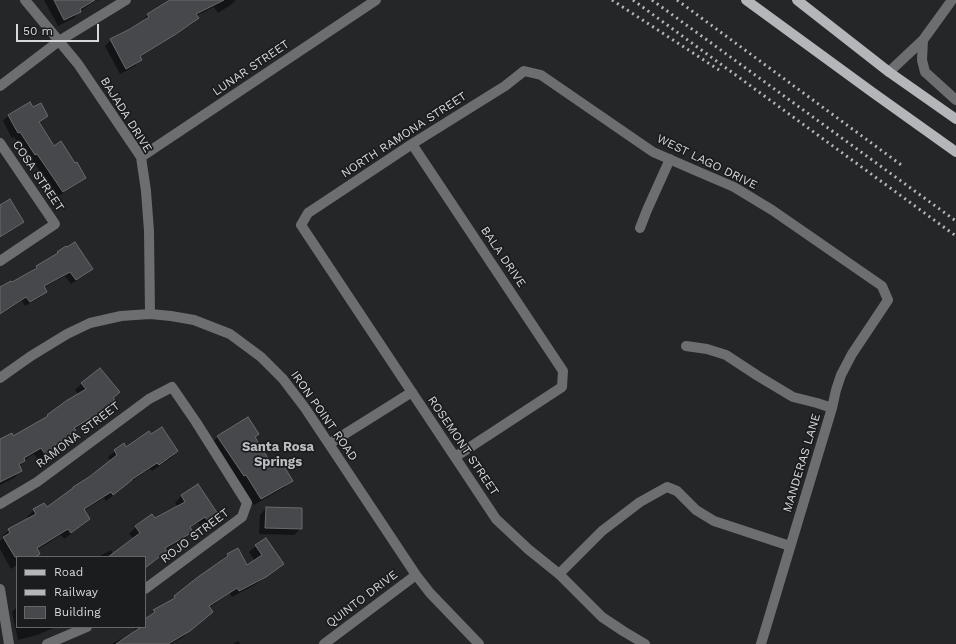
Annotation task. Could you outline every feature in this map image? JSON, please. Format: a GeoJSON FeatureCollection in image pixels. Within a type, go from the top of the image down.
{"type":"FeatureCollection","features":[{"type":"Feature","properties":{"kind":"main road"},"geometry":{"type":"LineString","coordinates":[[746,0],[956,152]]}},
{"type":"Feature","properties":{"kind":"main road"},"geometry":{"type":"LineString","coordinates":[[797,0],[889,72],[956,119]]}},
{"type":"Feature","properties":{"kind":"street","name":"BAJADA DRIVE"},"geometry":{"type":"LineString","coordinates":[[25,0],[78,64],[141,157],[146,190],[149,231],[150,314]]}},
{"type":"Feature","properties":{"kind":"street"},"geometry":{"type":"LineString","coordinates":[[0,86],[59,42],[126,0]]}},
{"type":"Feature","properties":{"kind":"street","name":"LUNAR STREET"},"geometry":{"type":"LineString","coordinates":[[141,157],[376,0]]}},
{"type":"Feature","properties":{"kind":"street"},"geometry":{"type":"LineString","coordinates":[[889,72],[923,40],[952,0]]}},
{"type":"Feature","properties":{"kind":"street"},"geometry":{"type":"LineString","coordinates":[[923,40],[922,60],[925,72],[956,100]]}},
{"type":"Feature","properties":{"kind":"street","name":"NORTH RAMONA STREET"},"geometry":{"type":"LineString","coordinates":[[301,225],[308,213],[412,144],[505,86],[524,71]]}},
{"type":"Feature","properties":{"kind":"street","name":"WEST LAGO DRIVE"},"geometry":{"type":"LineString","coordinates":[[524,71],[541,75],[653,152],[734,187],[772,210],[882,286],[888,300]]}},
{"type":"Feature","properties":{"kind":"street","name":"COSA STREET"},"geometry":{"type":"LineString","coordinates":[[0,144],[55,224],[0,261]]}},
{"type":"Feature","properties":{"kind":"street","name":"BALA DRIVE"},"geometry":{"type":"LineString","coordinates":[[412,144],[564,371],[562,387],[455,457]]}},
{"type":"Feature","properties":{"kind":"street"},"geometry":{"type":"LineString","coordinates":[[640,228],[670,159]]}},
{"type":"Feature","properties":{"kind":"street","name":"ROSEMONT STREET"},"geometry":{"type":"LineString","coordinates":[[301,225],[496,518],[528,549],[560,574],[602,616],[644,644]]}},
{"type":"Feature","properties":{"kind":"street","name":"MANDERAS LANE"},"geometry":{"type":"LineString","coordinates":[[761,644],[841,375],[852,354],[888,300]]}},
{"type":"Feature","properties":{"kind":"street","name":"IRON POINT ROAD"},"geometry":{"type":"LineString","coordinates":[[0,378],[31,356],[67,334],[90,323],[121,316],[150,314],[171,316],[194,320],[230,334],[261,357],[283,379],[305,408],[416,575],[430,593],[479,644]]}},
{"type":"Feature","properties":{"kind":"street"},"geometry":{"type":"LineString","coordinates":[[686,346],[707,349],[726,355],[793,397],[832,408]]}},
{"type":"Feature","properties":{"kind":"street","name":"RAMONA STREET"},"geometry":{"type":"LineString","coordinates":[[0,504],[37,482],[149,399],[172,387],[204,434],[247,503],[242,517]]}},
{"type":"Feature","properties":{"kind":"street"},"geometry":{"type":"LineString","coordinates":[[329,444],[412,392]]}},
{"type":"Feature","properties":{"kind":"street"},"geometry":{"type":"LineString","coordinates":[[560,574],[602,531],[640,502],[667,487],[677,491],[696,510],[714,522],[790,546]]}},
{"type":"Feature","properties":{"kind":"street","name":"ROJO STREET"},"geometry":{"type":"LineString","coordinates":[[146,588],[242,517]]}},
{"type":"Feature","properties":{"kind":"street","name":"QUINTO DRIVE"},"geometry":{"type":"LineString","coordinates":[[324,644],[416,575]]}},
{"type":"Feature","properties":{"kind":"street"},"geometry":{"type":"LineString","coordinates":[[0,589],[9,644]]}},
{"type":"Feature","properties":{"kind":"street"},"geometry":{"type":"LineString","coordinates":[[47,644],[85,628]]}},
{"type":"Feature","properties":{"kind":"building"},"geometry":{"type":"Polygon","coordinates":[[[54,0],[95,0],[80,9],[81,12],[64,20],[54,0]]]}},
{"type":"Feature","properties":{"kind":"building"},"geometry":{"type":"Polygon","coordinates":[[[170,0],[224,0],[196,14],[199,18],[140,56],[142,60],[126,69],[110,39],[149,17],[147,14],[170,0]]]}},
{"type":"Feature","properties":{"kind":"building"},"geometry":{"type":"Polygon","coordinates":[[[30,102],[33,107],[41,103],[48,116],[39,122],[54,146],[61,141],[75,163],[77,162],[86,178],[63,192],[37,154],[35,155],[20,132],[18,133],[8,115],[30,102]]]}},
{"type":"Feature","properties":{"kind":"building"},"geometry":{"type":"Polygon","coordinates":[[[10,199],[24,222],[0,237],[0,205],[10,199]]]}},
{"type":"Feature","properties":{"kind":"building"},"geometry":{"type":"Polygon","coordinates":[[[75,242],[93,269],[76,280],[70,272],[44,286],[47,292],[30,302],[26,297],[0,314],[0,287],[37,268],[36,266],[58,253],[57,252],[66,246],[67,247],[75,242]]]}},
{"type":"Feature","properties":{"kind":"building"},"geometry":{"type":"Polygon","coordinates":[[[100,368],[120,392],[113,398],[115,400],[97,414],[74,428],[76,430],[54,446],[57,451],[47,457],[41,448],[24,458],[25,461],[19,464],[22,471],[0,482],[0,439],[12,433],[13,436],[48,416],[47,415],[66,401],[86,389],[81,383],[100,368]]]}},
{"type":"Feature","properties":{"kind":"building"},"geometry":{"type":"Polygon","coordinates":[[[248,417],[259,434],[255,437],[274,468],[282,463],[293,481],[261,499],[246,475],[244,476],[217,436],[248,417]]]}},
{"type":"Feature","properties":{"kind":"building"},"geometry":{"type":"Polygon","coordinates":[[[162,427],[178,451],[159,465],[157,463],[131,480],[113,495],[111,492],[84,509],[90,519],[71,533],[68,529],[37,548],[40,554],[37,556],[15,557],[3,537],[10,533],[8,529],[36,514],[33,509],[44,503],[47,507],[89,477],[117,455],[114,450],[124,443],[126,447],[149,431],[151,434],[162,427]]]}},
{"type":"Feature","properties":{"kind":"building"},"geometry":{"type":"Polygon","coordinates":[[[198,484],[218,514],[208,521],[205,517],[190,527],[193,532],[165,548],[167,551],[146,567],[146,556],[109,556],[140,533],[135,526],[152,514],[155,518],[185,502],[181,495],[198,484]]]}},
{"type":"Feature","properties":{"kind":"building"},"geometry":{"type":"Polygon","coordinates":[[[266,507],[302,508],[302,529],[265,528],[266,507]]]}},
{"type":"Feature","properties":{"kind":"building"},"geometry":{"type":"Polygon","coordinates":[[[266,538],[284,564],[266,577],[239,591],[237,588],[209,606],[213,612],[190,631],[168,644],[116,644],[140,628],[146,628],[146,618],[155,612],[153,610],[175,598],[174,596],[228,556],[227,554],[238,548],[247,565],[262,555],[255,545],[266,538]]]}},
{"type":"Feature","properties":{"kind":"railway"},"geometry":{"type":"LineString","coordinates":[[612,0],[719,70]]}},
{"type":"Feature","properties":{"kind":"railway"},"geometry":{"type":"LineString","coordinates":[[633,0],[956,236]]}},
{"type":"Feature","properties":{"kind":"railway"},"geometry":{"type":"LineString","coordinates":[[652,0],[956,221]]}},
{"type":"Feature","properties":{"kind":"railway"},"geometry":{"type":"LineString","coordinates":[[677,0],[904,167]]}},
{"type":"Feature","properties":{"kind":"district","name":"Santa Rosa Springs"},"geometry":{"type":"Point","coordinates":[278,454]}}]}
